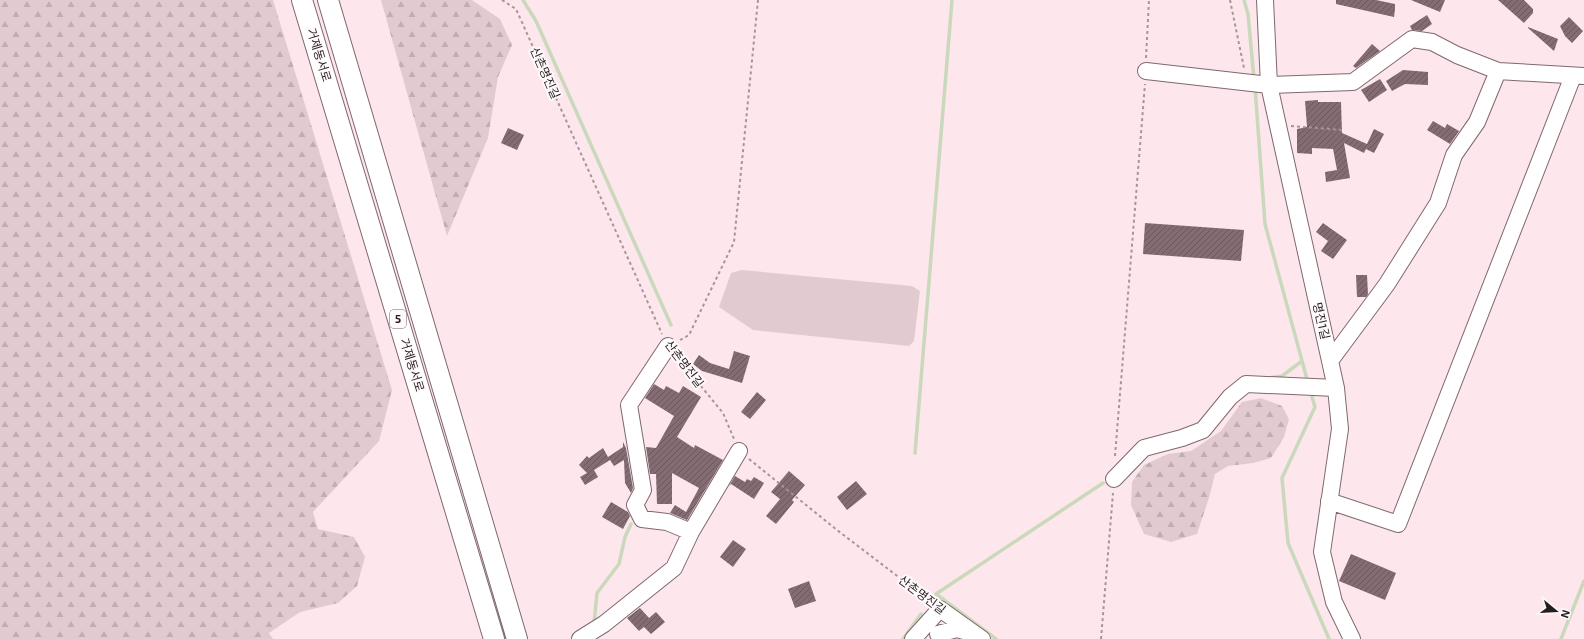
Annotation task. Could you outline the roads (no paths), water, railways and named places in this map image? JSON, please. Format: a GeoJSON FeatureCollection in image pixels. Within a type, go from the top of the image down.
{"type":"FeatureCollection","features":[{"type":"Feature","properties":{"kind":"main road","name":"거제동서로"},"geometry":{"type":"LineString","coordinates":[[302,0],[494,639]]}},
{"type":"Feature","properties":{"kind":"main road","name":"거제동서로"},"geometry":{"type":"LineString","coordinates":[[328,0],[517,639]]}},
{"type":"Feature","properties":{"kind":"street","name":"명진1길"},"geometry":{"type":"LineString","coordinates":[[1265,0],[1269,85],[1336,388],[1340,429],[1322,552],[1334,602],[1352,639]]}},
{"type":"Feature","properties":{"kind":"street"},"geometry":{"type":"LineString","coordinates":[[1146,71],[1269,85],[1353,82],[1412,39],[1432,42],[1457,55],[1498,71],[1578,76],[1398,524],[1329,501]]}},
{"type":"Feature","properties":{"kind":"street"},"geometry":{"type":"LineString","coordinates":[[1330,360],[1387,284],[1438,202],[1454,155],[1477,122],[1498,71]]}},
{"type":"Feature","properties":{"kind":"street"},"geometry":{"type":"LineString","coordinates":[[668,346],[629,405],[643,490],[635,504],[642,519],[667,522],[691,532]]}},
{"type":"Feature","properties":{"kind":"street"},"geometry":{"type":"LineString","coordinates":[[1114,479],[1144,448],[1182,438],[1203,430],[1230,397],[1246,384],[1336,388]]}},
{"type":"Feature","properties":{"kind":"street"},"geometry":{"type":"LineString","coordinates":[[584,637],[604,624],[674,568],[691,532],[738,451]]}},
{"type":"Feature","properties":{"kind":"street"},"geometry":{"type":"LineString","coordinates":[[936,637],[946,613]]}},
{"type":"Feature","properties":{"kind":"street"},"geometry":{"type":"LineString","coordinates":[[913,639],[946,613]]}},
{"type":"Feature","properties":{"kind":"street","name":"산촌명진길"},"geometry":{"type":"LineString","coordinates":[[946,613],[979,636]]}},
{"type":"Feature","properties":{"kind":"street"},"geometry":{"type":"LineString","coordinates":[[936,637],[957,629],[979,636]]}},
{"type":"Feature","properties":{"kind":"waterway"},"geometry":{"type":"LineString","coordinates":[[523,0],[536,21],[671,325]]}},
{"type":"Feature","properties":{"kind":"waterway"},"geometry":{"type":"LineString","coordinates":[[915,453],[952,0]]}},
{"type":"Feature","properties":{"kind":"waterway"},"geometry":{"type":"LineString","coordinates":[[1244,0],[1248,14],[1254,79]]}},
{"type":"Feature","properties":{"kind":"waterway"},"geometry":{"type":"LineString","coordinates":[[1255,87],[1265,224],[1308,383]]}},
{"type":"Feature","properties":{"kind":"waterway"},"geometry":{"type":"LineString","coordinates":[[1269,378],[1282,376],[1302,361]]}},
{"type":"Feature","properties":{"kind":"waterway"},"geometry":{"type":"LineString","coordinates":[[1310,390],[1315,407],[1282,478],[1288,543],[1329,639]]}},
{"type":"Feature","properties":{"kind":"waterway"},"geometry":{"type":"LineString","coordinates":[[996,639],[936,594],[1103,483]]}},
{"type":"Feature","properties":{"kind":"waterway"},"geometry":{"type":"LineString","coordinates":[[594,624],[597,593],[619,564],[625,537],[631,524]]}},
{"type":"Feature","properties":{"kind":"waterway"},"geometry":{"type":"LineString","coordinates":[[1561,639],[1584,581]]}},
{"type":"Feature","properties":{"kind":"waterway"},"geometry":{"type":"LineString","coordinates":[[903,639],[921,614]]}}]}
